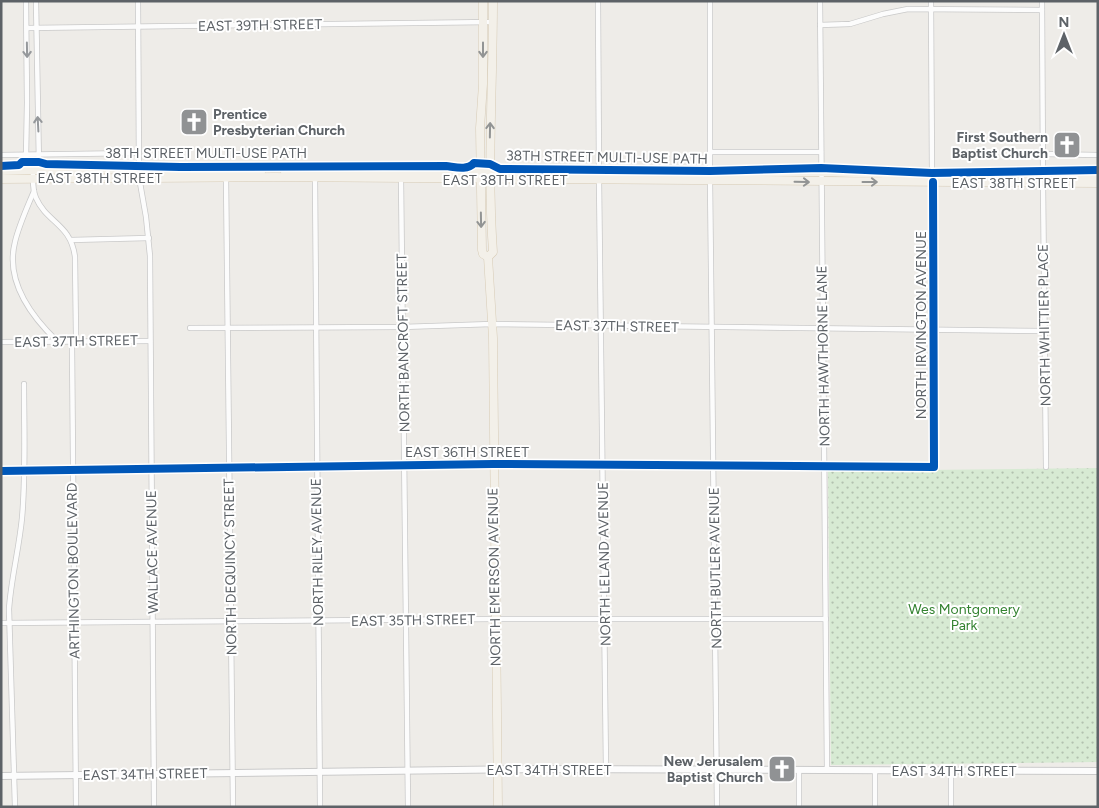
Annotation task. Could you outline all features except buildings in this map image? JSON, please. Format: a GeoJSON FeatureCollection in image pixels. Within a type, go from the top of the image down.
{"type":"FeatureCollection","features":[{"type":"Feature","properties":{"kind":"main road","name":"NORTH EMERSON AVENUE"},"geometry":{"type":"LineString","coordinates":[[483,1],[480,175],[482,254],[488,257]]}},
{"type":"Feature","properties":{"kind":"main road","name":"NORTH EMERSON AVENUE"},"geometry":{"type":"LineString","coordinates":[[492,1],[491,175],[493,252],[488,257],[492,324],[498,807]]}},
{"type":"Feature","properties":{"kind":"main road","name":"EAST 38TH STREET"},"geometry":{"type":"LineString","coordinates":[[1,172],[226,177],[401,178],[480,175]]}},
{"type":"Feature","properties":{"kind":"main road","name":"EAST 38TH STREET"},"geometry":{"type":"LineString","coordinates":[[139,174],[249,172],[710,177],[821,182],[1043,180],[1098,183]]}},
{"type":"Feature","properties":{"kind":"main road","name":"EAST 38TH STREET"},"geometry":{"type":"LineString","coordinates":[[710,177],[821,172],[932,180]]}},
{"type":"Feature","properties":{"kind":"main road","name":"EAST 38TH STREET"},"geometry":{"type":"LineString","coordinates":[[1,179],[33,173]]}},
{"type":"Feature","properties":{"kind":"main road","name":"EAST 38TH STREET"},"geometry":{"type":"LineString","coordinates":[[1043,180],[1098,175]]}},
{"type":"Feature","properties":{"kind":"main road","name":"EAST 34TH STREET"},"geometry":{"type":"LineString","coordinates":[[1,776],[606,769],[1098,771]]}},
{"type":"Feature","properties":{"kind":"street","name":"ARTHINGTON BOULEVARD"},"geometry":{"type":"LineString","coordinates":[[26,1],[27,166],[33,173],[34,191],[42,208],[63,228],[71,240],[75,260],[76,336],[72,345],[72,470],[76,807]]}},
{"type":"Feature","properties":{"kind":"street","name":"ARTHINGTON BOULEVARD"},"geometry":{"type":"LineString","coordinates":[[33,173],[39,165],[36,1]]}},
{"type":"Feature","properties":{"kind":"street","name":"WALLACE AVENUE"},"geometry":{"type":"LineString","coordinates":[[138,1],[139,174],[149,238],[154,807]]}},
{"type":"Feature","properties":{"kind":"street","name":"NORTH LELAND AVENUE"},"geometry":{"type":"LineString","coordinates":[[598,1],[606,769]]}},
{"type":"Feature","properties":{"kind":"street","name":"NORTH BUTLER AVENUE"},"geometry":{"type":"LineString","coordinates":[[710,1],[710,177],[717,807]]}},
{"type":"Feature","properties":{"kind":"street","name":"NORTH HAWTHORNE LANE"},"geometry":{"type":"LineString","coordinates":[[820,1],[827,770]]}},
{"type":"Feature","properties":{"kind":"street","name":"NORTH IRVINGTON AVENUE"},"geometry":{"type":"LineString","coordinates":[[931,1],[934,467]]}},
{"type":"Feature","properties":{"kind":"street","name":"NORTH WHITTIER PLACE"},"geometry":{"type":"LineString","coordinates":[[1042,1],[1046,467]]}},
{"type":"Feature","properties":{"kind":"street"},"geometry":{"type":"LineString","coordinates":[[820,25],[850,24],[894,11],[931,8],[1042,10]]}},
{"type":"Feature","properties":{"kind":"street","name":"EAST 39TH STREET"},"geometry":{"type":"LineString","coordinates":[[27,28],[493,22]]}},
{"type":"Feature","properties":{"kind":"street"},"geometry":{"type":"LineString","coordinates":[[710,152],[821,152]]}},
{"type":"Feature","properties":{"kind":"street"},"geometry":{"type":"LineString","coordinates":[[1,154],[139,153]]}},
{"type":"Feature","properties":{"kind":"street"},"geometry":{"type":"LineString","coordinates":[[1043,154],[1098,155]]}},
{"type":"Feature","properties":{"kind":"street","name":"NORTH DEQUINCY STREET"},"geometry":{"type":"LineString","coordinates":[[226,177],[233,807]]}},
{"type":"Feature","properties":{"kind":"street","name":"NORTH RILEY AVENUE"},"geometry":{"type":"LineString","coordinates":[[315,177],[320,807]]}},
{"type":"Feature","properties":{"kind":"street","name":"NORTH BANCROFT STREET"},"geometry":{"type":"LineString","coordinates":[[401,178],[408,807]]}},
{"type":"Feature","properties":{"kind":"street"},"geometry":{"type":"LineString","coordinates":[[34,191],[14,244],[15,276],[20,292],[30,310],[57,341]]}},
{"type":"Feature","properties":{"kind":"street"},"geometry":{"type":"LineString","coordinates":[[71,240],[149,238]]}},
{"type":"Feature","properties":{"kind":"street","name":"EAST 37TH STREET"},"geometry":{"type":"LineString","coordinates":[[190,328],[402,327],[492,324],[1044,331]]}},
{"type":"Feature","properties":{"kind":"street","name":"EAST 37TH STREET"},"geometry":{"type":"LineString","coordinates":[[1,342],[150,341]]}},
{"type":"Feature","properties":{"kind":"street"},"geometry":{"type":"LineString","coordinates":[[15,807],[9,623],[10,596],[20,532],[24,470],[24,384]]}},
{"type":"Feature","properties":{"kind":"street","name":"EAST 36TH STREET"},"geometry":{"type":"LineString","coordinates":[[1,471],[493,464],[934,467]]}},
{"type":"Feature","properties":{"kind":"street","name":"EAST 35TH STREET"},"geometry":{"type":"LineString","coordinates":[[1,624],[604,618],[826,619]]}},
{"type":"Feature","properties":{"kind":"street"},"geometry":{"type":"LineString","coordinates":[[799,770],[799,807]]}},
{"type":"Feature","properties":{"kind":"street"},"geometry":{"type":"LineString","coordinates":[[875,770],[875,807]]}},
{"type":"Feature","properties":{"kind":"street"},"geometry":{"type":"LineString","coordinates":[[951,770],[951,807]]}},
{"type":"Feature","properties":{"kind":"green space","name":"Wes Montgomery Park"},"geometry":{"type":"Polygon","coordinates":[[[1098,468],[1098,762],[831,765],[828,471],[1098,468]]]}},
{"type":"Feature","properties":{"kind":"cycle path","name":"38TH STREET MULTI-USE PATH"},"geometry":{"type":"LineString","coordinates":[[1,166],[19,165],[22,162],[39,162],[46,164],[180,167],[446,166],[461,168],[468,167],[474,163],[490,164],[500,169],[710,171],[821,168],[932,173],[1098,170]]}},
{"type":"Feature","properties":{"kind":"cycle path"},"geometry":{"type":"LineString","coordinates":[[1,471],[493,464],[934,467],[933,182]]}},
{"type":"Feature","properties":{"kind":"place","name":"Prentice Presbyterian Church"},"geometry":{"type":"Point","coordinates":[194,122]}},
{"type":"Feature","properties":{"kind":"place","name":"First Southern Baptist Church"},"geometry":{"type":"Point","coordinates":[1067,145]}},
{"type":"Feature","properties":{"kind":"place","name":"New Jerusalem Baptist Church"},"geometry":{"type":"Point","coordinates":[782,769]}}]}
